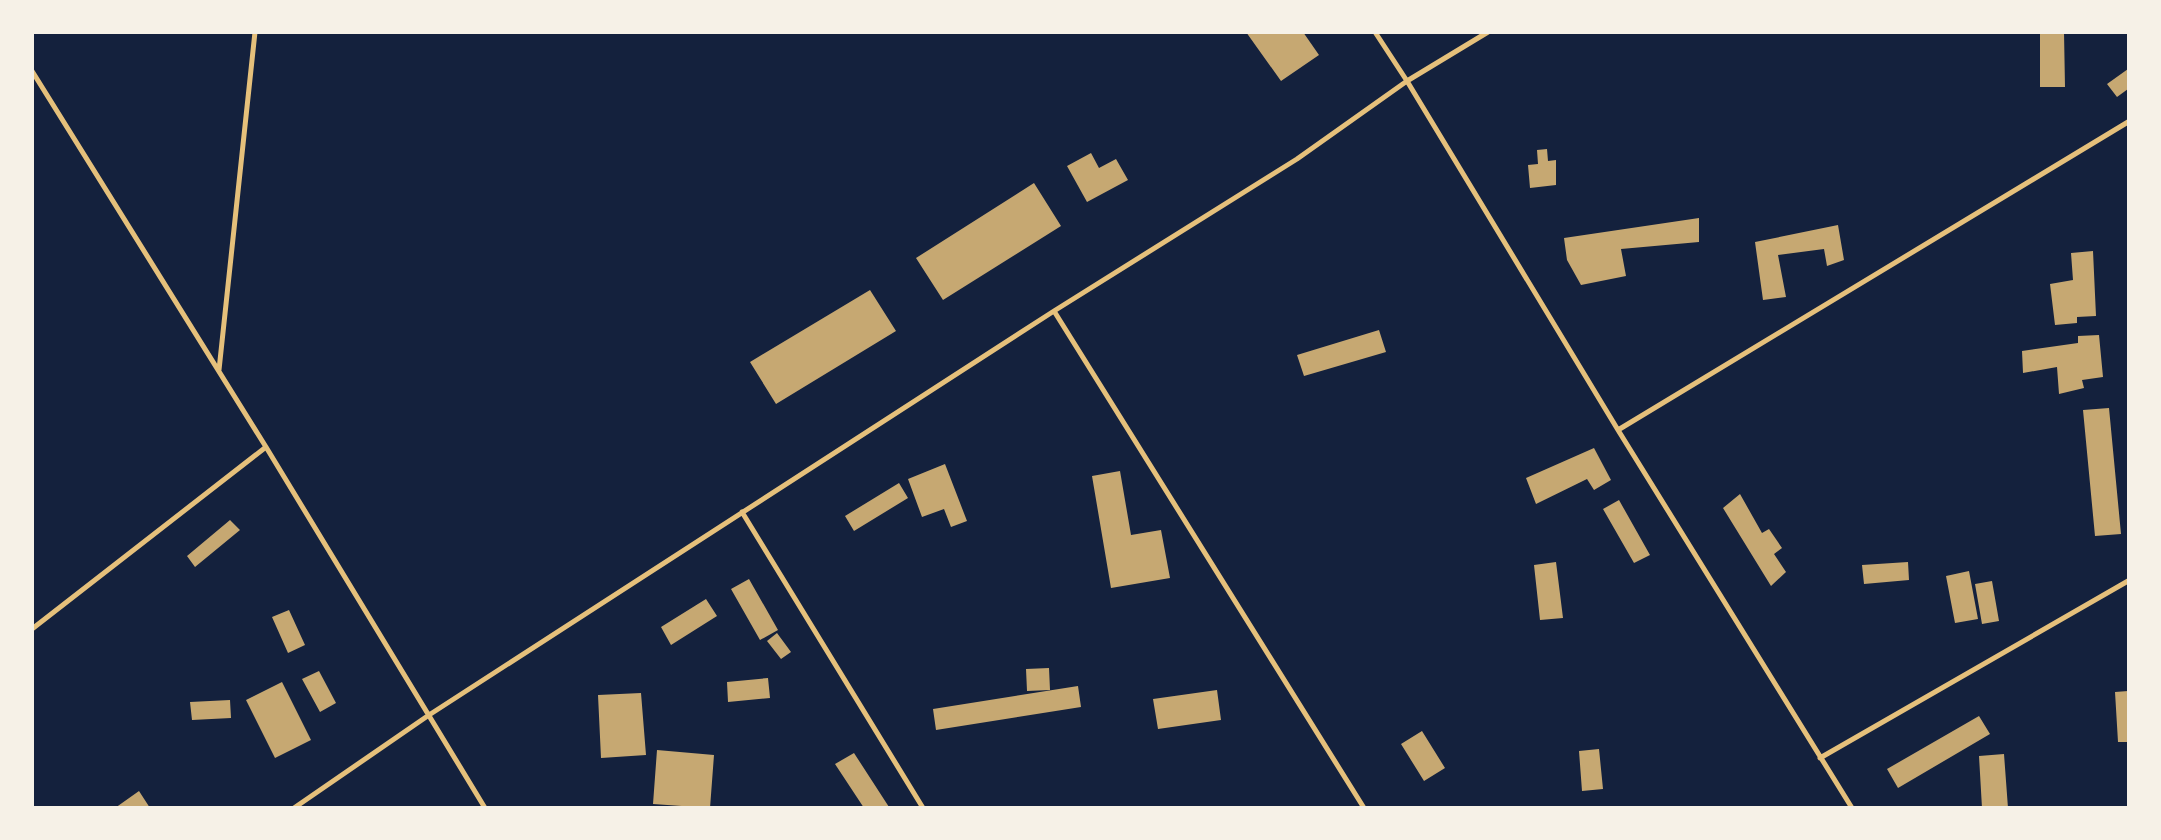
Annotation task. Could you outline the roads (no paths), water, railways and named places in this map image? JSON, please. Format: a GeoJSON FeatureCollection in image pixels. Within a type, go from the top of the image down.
{"type":"FeatureCollection","features":[{"type":"Feature","properties":{"kind":"street"},"geometry":{"type":"LineString","coordinates":[[218,370],[255,32]]}},
{"type":"Feature","properties":{"kind":"street"},"geometry":{"type":"LineString","coordinates":[[1374,32],[1407,81],[1618,430],[1852,808]]}},
{"type":"Feature","properties":{"kind":"street"},"geometry":{"type":"LineString","coordinates":[[294,808],[429,715],[1054,311],[1297,158],[1407,81],[1488,32]]}},
{"type":"Feature","properties":{"kind":"street"},"geometry":{"type":"LineString","coordinates":[[32,71],[266,448],[485,808]]}},
{"type":"Feature","properties":{"kind":"street"},"geometry":{"type":"LineString","coordinates":[[1618,430],[2128,122]]}},
{"type":"Feature","properties":{"kind":"street"},"geometry":{"type":"LineString","coordinates":[[1054,311],[1364,808]]}},
{"type":"Feature","properties":{"kind":"street"},"geometry":{"type":"LineString","coordinates":[[32,629],[266,448]]}},
{"type":"Feature","properties":{"kind":"street"},"geometry":{"type":"LineString","coordinates":[[742,512],[923,808]]}},
{"type":"Feature","properties":{"kind":"street"},"geometry":{"type":"LineString","coordinates":[[1820,758],[2128,581]]}}]}
